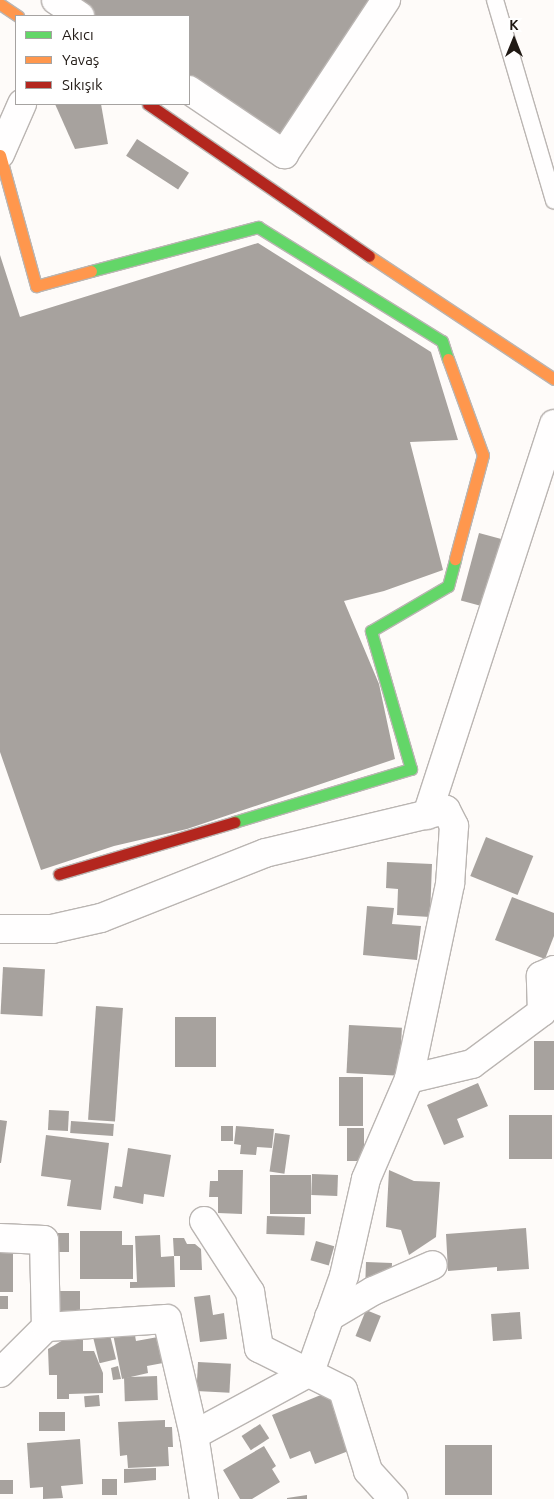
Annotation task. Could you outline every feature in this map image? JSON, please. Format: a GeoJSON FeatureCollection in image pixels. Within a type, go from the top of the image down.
{"type":"FeatureCollection","features":[{"type":"Feature","properties":{"kind":"street"},"geometry":{"type":"LineString","coordinates":[[56,0],[78,15]]}},
{"type":"Feature","properties":{"kind":"street"},"geometry":{"type":"LineString","coordinates":[[190,91],[284,154],[386,0]]}},
{"type":"Feature","properties":{"kind":"street"},"geometry":{"type":"LineString","coordinates":[[0,4],[16,15]]}},
{"type":"Feature","properties":{"kind":"street"},"geometry":{"type":"LineString","coordinates":[[22,105],[0,154],[36,286],[258,228],[442,340],[483,456],[448,586],[371,631],[411,769],[58,874]]}},
{"type":"Feature","properties":{"kind":"street"},"geometry":{"type":"LineString","coordinates":[[149,105],[418,289],[554,379]]}},
{"type":"Feature","properties":{"kind":"street"},"geometry":{"type":"LineString","coordinates":[[427,815],[554,424]]}},
{"type":"Feature","properties":{"kind":"street"},"geometry":{"type":"LineString","coordinates":[[0,929],[52,929],[101,918],[265,853],[446,810],[454,826],[450,884],[409,1078],[366,1179],[344,1276],[310,1372],[194,1435]]}},
{"type":"Feature","properties":{"kind":"street"},"geometry":{"type":"LineString","coordinates":[[409,1078],[472,1064],[548,1013],[541,976],[554,970]]}},
{"type":"Feature","properties":{"kind":"street"},"geometry":{"type":"LineString","coordinates":[[204,1221],[250,1292],[259,1348],[343,1390],[368,1471],[393,1499]]}},
{"type":"Feature","properties":{"kind":"street"},"geometry":{"type":"LineString","coordinates":[[0,1238],[44,1240],[46,1327]]}},
{"type":"Feature","properties":{"kind":"street"},"geometry":{"type":"LineString","coordinates":[[329,1317],[373,1291],[432,1265]]}},
{"type":"Feature","properties":{"kind":"street"},"geometry":{"type":"LineString","coordinates":[[0,1373],[46,1327],[167,1319],[194,1435],[204,1499]]}},
{"type":"Feature","properties":{"kind":"lane"},"geometry":{"type":"LineString","coordinates":[[495,0],[554,201]]}},
{"type":"Feature","properties":{"kind":"building"},"geometry":{"type":"Polygon","coordinates":[[[69,0],[369,0],[280,142],[190,81],[190,15],[92,15],[69,0]]]}},
{"type":"Feature","properties":{"kind":"building"},"geometry":{"type":"Polygon","coordinates":[[[55,105],[101,105],[108,144],[75,149],[55,105]]]}},
{"type":"Feature","properties":{"kind":"building"},"geometry":{"type":"Polygon","coordinates":[[[137,139],[189,173],[178,190],[126,156],[137,139]]]}},
{"type":"Feature","properties":{"kind":"building"},"geometry":{"type":"Polygon","coordinates":[[[258,243],[431,352],[458,440],[410,442],[443,570],[384,591],[344,601],[379,684],[395,759],[187,829],[114,846],[41,870],[0,752],[0,255],[20,317],[258,243]]]}},
{"type":"Feature","properties":{"kind":"building"},"geometry":{"type":"Polygon","coordinates":[[[479,533],[502,539],[484,607],[461,601],[479,533]]]}},
{"type":"Feature","properties":{"kind":"building"},"geometry":{"type":"Polygon","coordinates":[[[486,837],[533,856],[518,895],[470,876],[486,837]]]}},
{"type":"Feature","properties":{"kind":"building"},"geometry":{"type":"Polygon","coordinates":[[[387,862],[432,864],[430,917],[397,915],[398,889],[386,888],[387,862]]]}},
{"type":"Feature","properties":{"kind":"building"},"geometry":{"type":"Polygon","coordinates":[[[512,897],[554,913],[554,936],[545,959],[495,940],[512,897]]]}},
{"type":"Feature","properties":{"kind":"building"},"geometry":{"type":"Polygon","coordinates":[[[367,906],[394,908],[392,924],[421,926],[417,960],[363,955],[367,906]]]}},
{"type":"Feature","properties":{"kind":"building"},"geometry":{"type":"Polygon","coordinates":[[[3,967],[45,969],[42,1016],[1,1014],[3,967]]]}},
{"type":"Feature","properties":{"kind":"building"},"geometry":{"type":"Polygon","coordinates":[[[96,1006],[123,1008],[115,1122],[88,1120],[96,1006]]]}},
{"type":"Feature","properties":{"kind":"building"},"geometry":{"type":"Polygon","coordinates":[[[175,1017],[216,1017],[216,1067],[175,1067],[175,1017]]]}},
{"type":"Feature","properties":{"kind":"building"},"geometry":{"type":"Polygon","coordinates":[[[349,1025],[402,1028],[399,1076],[346,1073],[349,1025]]]}},
{"type":"Feature","properties":{"kind":"building"},"geometry":{"type":"Polygon","coordinates":[[[534,1041],[554,1041],[554,1090],[534,1090],[534,1041]]]}},
{"type":"Feature","properties":{"kind":"building"},"geometry":{"type":"Polygon","coordinates":[[[339,1077],[363,1077],[363,1126],[339,1126],[339,1077]]]}},
{"type":"Feature","properties":{"kind":"building"},"geometry":{"type":"Polygon","coordinates":[[[478,1083],[488,1106],[457,1119],[464,1137],[444,1145],[427,1105],[478,1083]]]}},
{"type":"Feature","properties":{"kind":"building"},"geometry":{"type":"Polygon","coordinates":[[[49,1110],[69,1111],[68,1131],[48,1130],[49,1110]]]}},
{"type":"Feature","properties":{"kind":"building"},"geometry":{"type":"Polygon","coordinates":[[[509,1115],[552,1115],[552,1159],[509,1159],[509,1115]]]}},
{"type":"Feature","properties":{"kind":"building"},"geometry":{"type":"Polygon","coordinates":[[[0,1120],[7,1121],[1,1163],[0,1163],[0,1120]]]}},
{"type":"Feature","properties":{"kind":"building"},"geometry":{"type":"Polygon","coordinates":[[[71,1121],[114,1124],[113,1136],[70,1133],[71,1121]]]}},
{"type":"Feature","properties":{"kind":"building"},"geometry":{"type":"Polygon","coordinates":[[[221,1126],[233,1126],[233,1141],[221,1141],[221,1126]]]}},
{"type":"Feature","properties":{"kind":"building"},"geometry":{"type":"Polygon","coordinates":[[[236,1126],[274,1129],[272,1148],[257,1147],[256,1155],[240,1154],[241,1145],[234,1144],[236,1126]]]}},
{"type":"Feature","properties":{"kind":"building"},"geometry":{"type":"Polygon","coordinates":[[[347,1128],[364,1128],[364,1161],[347,1161],[347,1128]]]}},
{"type":"Feature","properties":{"kind":"building"},"geometry":{"type":"Polygon","coordinates":[[[275,1133],[290,1135],[284,1174],[270,1172],[275,1133]]]}},
{"type":"Feature","properties":{"kind":"building"},"geometry":{"type":"Polygon","coordinates":[[[46,1135],[109,1143],[101,1210],[67,1206],[71,1180],[41,1176],[46,1135]]]}},
{"type":"Feature","properties":{"kind":"building"},"geometry":{"type":"Polygon","coordinates":[[[128,1148],[171,1155],[164,1197],[144,1194],[143,1204],[113,1198],[115,1186],[122,1187],[128,1148]]]}},
{"type":"Feature","properties":{"kind":"building"},"geometry":{"type":"Polygon","coordinates":[[[218,1170],[243,1170],[242,1214],[218,1213],[218,1197],[209,1197],[210,1181],[218,1181],[218,1170]]]}},
{"type":"Feature","properties":{"kind":"building"},"geometry":{"type":"Polygon","coordinates":[[[389,1170],[414,1181],[440,1182],[436,1237],[409,1255],[401,1230],[386,1227],[389,1170]]]}},
{"type":"Feature","properties":{"kind":"building"},"geometry":{"type":"Polygon","coordinates":[[[312,1174],[338,1175],[337,1196],[311,1195],[312,1174]]]}},
{"type":"Feature","properties":{"kind":"building"},"geometry":{"type":"Polygon","coordinates":[[[270,1175],[311,1175],[311,1214],[270,1214],[270,1175]]]}},
{"type":"Feature","properties":{"kind":"building"},"geometry":{"type":"Polygon","coordinates":[[[267,1216],[305,1217],[304,1235],[266,1234],[267,1216]]]}},
{"type":"Feature","properties":{"kind":"building"},"geometry":{"type":"Polygon","coordinates":[[[526,1228],[529,1269],[497,1271],[497,1267],[448,1271],[446,1234],[526,1228]]]}},
{"type":"Feature","properties":{"kind":"building"},"geometry":{"type":"Polygon","coordinates":[[[80,1231],[122,1231],[122,1245],[133,1245],[133,1279],[80,1279],[80,1231]]]}},
{"type":"Feature","properties":{"kind":"building"},"geometry":{"type":"Polygon","coordinates":[[[56,1233],[69,1233],[69,1252],[56,1252],[56,1233]]]}},
{"type":"Feature","properties":{"kind":"building"},"geometry":{"type":"Polygon","coordinates":[[[160,1235],[161,1257],[174,1256],[175,1287],[130,1288],[130,1282],[137,1282],[135,1236],[160,1235]]]}},
{"type":"Feature","properties":{"kind":"building"},"geometry":{"type":"Polygon","coordinates":[[[173,1238],[184,1238],[187,1244],[195,1244],[201,1249],[202,1270],[180,1270],[180,1256],[174,1256],[173,1238]]]}},
{"type":"Feature","properties":{"kind":"building"},"geometry":{"type":"Polygon","coordinates":[[[316,1241],[334,1246],[329,1265],[310,1260],[316,1241]]]}},
{"type":"Feature","properties":{"kind":"building"},"geometry":{"type":"Polygon","coordinates":[[[0,1247],[13,1247],[13,1292],[0,1292],[0,1247]]]}},
{"type":"Feature","properties":{"kind":"building"},"geometry":{"type":"Polygon","coordinates":[[[366,1262],[392,1263],[391,1279],[365,1278],[366,1262]]]}},
{"type":"Feature","properties":{"kind":"building"},"geometry":{"type":"Polygon","coordinates":[[[60,1291],[80,1291],[80,1313],[60,1313],[60,1291]]]}},
{"type":"Feature","properties":{"kind":"building"},"geometry":{"type":"Polygon","coordinates":[[[210,1295],[213,1315],[224,1313],[227,1339],[200,1342],[194,1297],[210,1295]]]}},
{"type":"Feature","properties":{"kind":"building"},"geometry":{"type":"Polygon","coordinates":[[[0,1296],[8,1296],[8,1309],[0,1309],[0,1296]]]}},
{"type":"Feature","properties":{"kind":"building"},"geometry":{"type":"Polygon","coordinates":[[[366,1310],[381,1316],[370,1342],[356,1336],[366,1310]]]}},
{"type":"Feature","properties":{"kind":"building"},"geometry":{"type":"Polygon","coordinates":[[[520,1312],[522,1339],[493,1341],[491,1314],[520,1312]]]}},
{"type":"Feature","properties":{"kind":"building"},"geometry":{"type":"Polygon","coordinates":[[[134,1330],[136,1341],[158,1337],[163,1363],[147,1366],[148,1373],[122,1379],[113,1334],[134,1330]]]}},
{"type":"Feature","properties":{"kind":"building"},"geometry":{"type":"Polygon","coordinates":[[[110,1335],[116,1359],[100,1363],[94,1339],[110,1335]]]}},
{"type":"Feature","properties":{"kind":"building"},"geometry":{"type":"Polygon","coordinates":[[[63,1340],[83,1340],[83,1351],[94,1351],[103,1373],[103,1393],[69,1394],[69,1399],[57,1399],[57,1375],[49,1375],[48,1349],[63,1340]]]}},
{"type":"Feature","properties":{"kind":"building"},"geometry":{"type":"Polygon","coordinates":[[[198,1362],[231,1364],[229,1393],[196,1391],[198,1362]]]}},
{"type":"Feature","properties":{"kind":"building"},"geometry":{"type":"Polygon","coordinates":[[[118,1366],[121,1379],[113,1380],[111,1368],[118,1366]]]}},
{"type":"Feature","properties":{"kind":"building"},"geometry":{"type":"Polygon","coordinates":[[[157,1376],[158,1400],[125,1401],[124,1377],[157,1376]]]}},
{"type":"Feature","properties":{"kind":"building"},"geometry":{"type":"Polygon","coordinates":[[[328,1392],[351,1450],[315,1464],[310,1451],[290,1459],[272,1415],[328,1392]]]}},
{"type":"Feature","properties":{"kind":"building"},"geometry":{"type":"Polygon","coordinates":[[[99,1395],[100,1406],[85,1407],[84,1396],[99,1395]]]}},
{"type":"Feature","properties":{"kind":"building"},"geometry":{"type":"Polygon","coordinates":[[[39,1412],[65,1412],[65,1431],[39,1431],[39,1412]]]}},
{"type":"Feature","properties":{"kind":"building"},"geometry":{"type":"Polygon","coordinates":[[[165,1420],[165,1427],[172,1427],[173,1447],[168,1447],[169,1466],[128,1468],[127,1455],[120,1456],[118,1422],[165,1420]]]}},
{"type":"Feature","properties":{"kind":"building"},"geometry":{"type":"Polygon","coordinates":[[[260,1424],[269,1438],[251,1450],[242,1436],[260,1424]]]}},
{"type":"Feature","properties":{"kind":"building"},"geometry":{"type":"Polygon","coordinates":[[[80,1439],[83,1484],[61,1486],[63,1498],[43,1499],[43,1487],[30,1488],[27,1443],[80,1439]]]}},
{"type":"Feature","properties":{"kind":"building"},"geometry":{"type":"Polygon","coordinates":[[[445,1445],[492,1445],[492,1495],[445,1495],[445,1445]]]}},
{"type":"Feature","properties":{"kind":"building"},"geometry":{"type":"Polygon","coordinates":[[[264,1446],[276,1466],[272,1469],[280,1482],[252,1499],[240,1499],[223,1470],[264,1446]]]}},
{"type":"Feature","properties":{"kind":"building"},"geometry":{"type":"Polygon","coordinates":[[[156,1468],[156,1480],[124,1483],[124,1469],[156,1468]]]}},
{"type":"Feature","properties":{"kind":"building"},"geometry":{"type":"Polygon","coordinates":[[[102,1479],[117,1479],[117,1495],[102,1495],[102,1479]]]}},
{"type":"Feature","properties":{"kind":"building"},"geometry":{"type":"Polygon","coordinates":[[[0,1480],[13,1480],[13,1494],[0,1494],[0,1480]]]}},
{"type":"Feature","properties":{"kind":"building"},"geometry":{"type":"Polygon","coordinates":[[[307,1495],[307,1499],[287,1499],[287,1498],[307,1495]]]}},
{"type":"Feature","properties":{"kind":"traffic: fast"},"geometry":{"type":"LineString","coordinates":[[91,271],[258,227],[442,341],[448,359]]}},
{"type":"Feature","properties":{"kind":"traffic: fast"},"geometry":{"type":"LineString","coordinates":[[234,822],[411,769],[371,631],[448,586],[455,559]]}},
{"type":"Feature","properties":{"kind":"traffic: slow"},"geometry":{"type":"LineString","coordinates":[[0,4],[16,15]]}},
{"type":"Feature","properties":{"kind":"traffic: slow"},"geometry":{"type":"LineString","coordinates":[[0,155],[36,286],[91,271]]}},
{"type":"Feature","properties":{"kind":"traffic: slow"},"geometry":{"type":"LineString","coordinates":[[369,256],[554,379]]}},
{"type":"Feature","properties":{"kind":"traffic: slow"},"geometry":{"type":"LineString","coordinates":[[448,359],[483,455],[455,559]]}},
{"type":"Feature","properties":{"kind":"traffic: jam"},"geometry":{"type":"LineString","coordinates":[[149,105],[369,256]]}},
{"type":"Feature","properties":{"kind":"traffic: jam"},"geometry":{"type":"LineString","coordinates":[[59,874],[234,822]]}}]}
